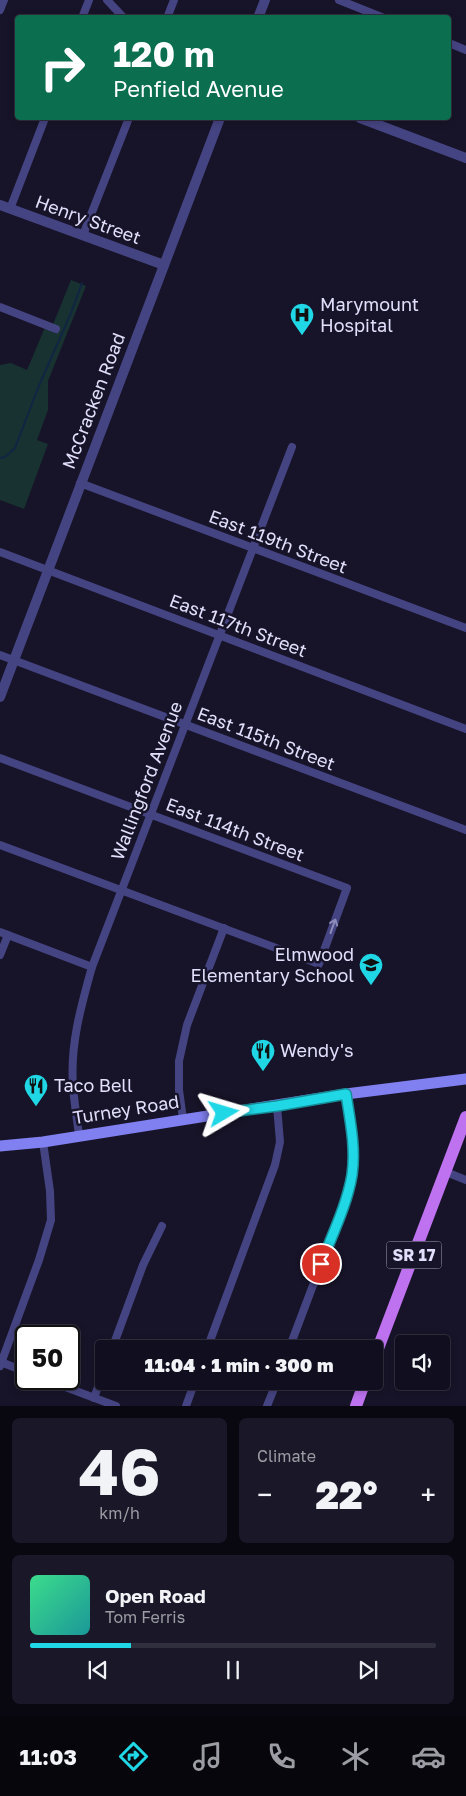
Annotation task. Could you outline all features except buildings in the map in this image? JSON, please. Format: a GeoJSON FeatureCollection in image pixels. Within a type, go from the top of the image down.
{"type":"FeatureCollection","features":[{"type":"Feature","properties":{"kind":"main road","name":"Turney Road"},"geometry":{"type":"LineString","coordinates":[[0,1146],[42,1142],[346,1094],[466,1079]]}},
{"type":"Feature","properties":{"kind":"main road","name":"SR 17"},"geometry":{"type":"LineString","coordinates":[[381,1340],[466,1118]]}},
{"type":"Feature","properties":{"kind":"main road"},"geometry":{"type":"LineString","coordinates":[[356,1406],[362,1390]]}},
{"type":"Feature","properties":{"kind":"street"},"geometry":{"type":"LineString","coordinates":[[0,10],[4,0]]}},
{"type":"Feature","properties":{"kind":"street"},"geometry":{"type":"LineString","coordinates":[[83,15],[89,0]]}},
{"type":"Feature","properties":{"kind":"street"},"geometry":{"type":"LineString","coordinates":[[107,0],[121,15]]}},
{"type":"Feature","properties":{"kind":"street"},"geometry":{"type":"LineString","coordinates":[[168,15],[174,0]]}},
{"type":"Feature","properties":{"kind":"street"},"geometry":{"type":"LineString","coordinates":[[259,15],[265,0]]}},
{"type":"Feature","properties":{"kind":"street"},"geometry":{"type":"LineString","coordinates":[[339,0],[376,15]]}},
{"type":"Feature","properties":{"kind":"street"},"geometry":{"type":"LineString","coordinates":[[451,44],[466,50]]}},
{"type":"Feature","properties":{"kind":"street"},"geometry":{"type":"LineString","coordinates":[[5,207],[43,120]]}},
{"type":"Feature","properties":{"kind":"street"},"geometry":{"type":"LineString","coordinates":[[83,235],[128,120]]}},
{"type":"Feature","properties":{"kind":"street","name":"McCracken Road"},"geometry":{"type":"LineString","coordinates":[[0,698],[219,120]]}},
{"type":"Feature","properties":{"kind":"street"},"geometry":{"type":"LineString","coordinates":[[365,120],[466,158]]}},
{"type":"Feature","properties":{"kind":"street","name":"Henry Street"},"geometry":{"type":"LineString","coordinates":[[5,207],[164,265]]}},
{"type":"Feature","properties":{"kind":"street"},"geometry":{"type":"LineString","coordinates":[[0,307],[56,329]]}},
{"type":"Feature","properties":{"kind":"street","name":"Wallingford Avenue"},"geometry":{"type":"LineString","coordinates":[[79,1135],[72,1084],[74,1045],[79,1011],[92,967],[292,447]]}},
{"type":"Feature","properties":{"kind":"street","name":"East 119th Street"},"geometry":{"type":"LineString","coordinates":[[80,484],[466,628]]}},
{"type":"Feature","properties":{"kind":"street","name":"East 117th Street"},"geometry":{"type":"LineString","coordinates":[[0,552],[466,728]]}},
{"type":"Feature","properties":{"kind":"street","name":"East 115th Street"},"geometry":{"type":"LineString","coordinates":[[0,655],[466,830]]}},
{"type":"Feature","properties":{"kind":"street","name":"East 114th Street"},"geometry":{"type":"LineString","coordinates":[[0,758],[347,888],[319,964],[224,928]]}},
{"type":"Feature","properties":{"kind":"street"},"geometry":{"type":"LineString","coordinates":[[0,844],[224,928],[187,1025],[179,1061],[178,1090],[183,1119]]}},
{"type":"Feature","properties":{"kind":"street"},"geometry":{"type":"LineString","coordinates":[[0,955],[4,933],[92,967]]}},
{"type":"Feature","properties":{"kind":"street"},"geometry":{"type":"LineString","coordinates":[[292,1340],[347,1196],[352,1174],[353,1144],[346,1094]]}},
{"type":"Feature","properties":{"kind":"street"},"geometry":{"type":"LineString","coordinates":[[210,1340],[275,1165],[280,1142],[277,1106]]}},
{"type":"Feature","properties":{"kind":"street"},"geometry":{"type":"LineString","coordinates":[[15,1368],[1,1364],[39,1260],[51,1220],[50,1191],[42,1142]]}},
{"type":"Feature","properties":{"kind":"street"},"geometry":{"type":"LineString","coordinates":[[446,1172],[466,1180]]}},
{"type":"Feature","properties":{"kind":"street"},"geometry":{"type":"LineString","coordinates":[[115,1340],[143,1265],[162,1226]]}},
{"type":"Feature","properties":{"kind":"street"},"geometry":{"type":"LineString","coordinates":[[73,1390],[116,1406]]}},
{"type":"Feature","properties":{"kind":"street"},"geometry":{"type":"LineString","coordinates":[[94,1398],[97,1390]]}},
{"type":"Feature","properties":{"kind":"street"},"geometry":{"type":"LineString","coordinates":[[186,1406],[192,1390]]}},
{"type":"Feature","properties":{"kind":"street"},"geometry":{"type":"LineString","coordinates":[[267,1406],[273,1390]]}},
{"type":"Feature","properties":{"kind":"green space"},"geometry":{"type":"Polygon","coordinates":[[[71,280],[86,286],[48,381],[48,410],[37,440],[48,444],[24,509],[0,500],[0,365],[11,363],[27,370],[46,325],[52,327],[71,280]]]}},
{"type":"Feature","properties":{"kind":"waterway"},"geometry":{"type":"LineString","coordinates":[[0,458],[5,457],[15,448],[82,283]]}},
{"type":"Feature","properties":{"kind":"place","name":"Marymount Hospital"},"geometry":{"type":"Point","coordinates":[302,336]}},
{"type":"Feature","properties":{"kind":"place","name":"Elmwood Elementary School"},"geometry":{"type":"Point","coordinates":[371,986]}},
{"type":"Feature","properties":{"kind":"place","name":"Wendy's"},"geometry":{"type":"Point","coordinates":[263,1072]}},
{"type":"Feature","properties":{"kind":"place","name":"Taco Bell"},"geometry":{"type":"Point","coordinates":[36,1107]}},
{"type":"Feature","properties":{"kind":"route"},"geometry":{"type":"LineString","coordinates":[[224,1113],[346,1094],[353,1144],[352,1174],[347,1196],[321,1264]]}}]}
